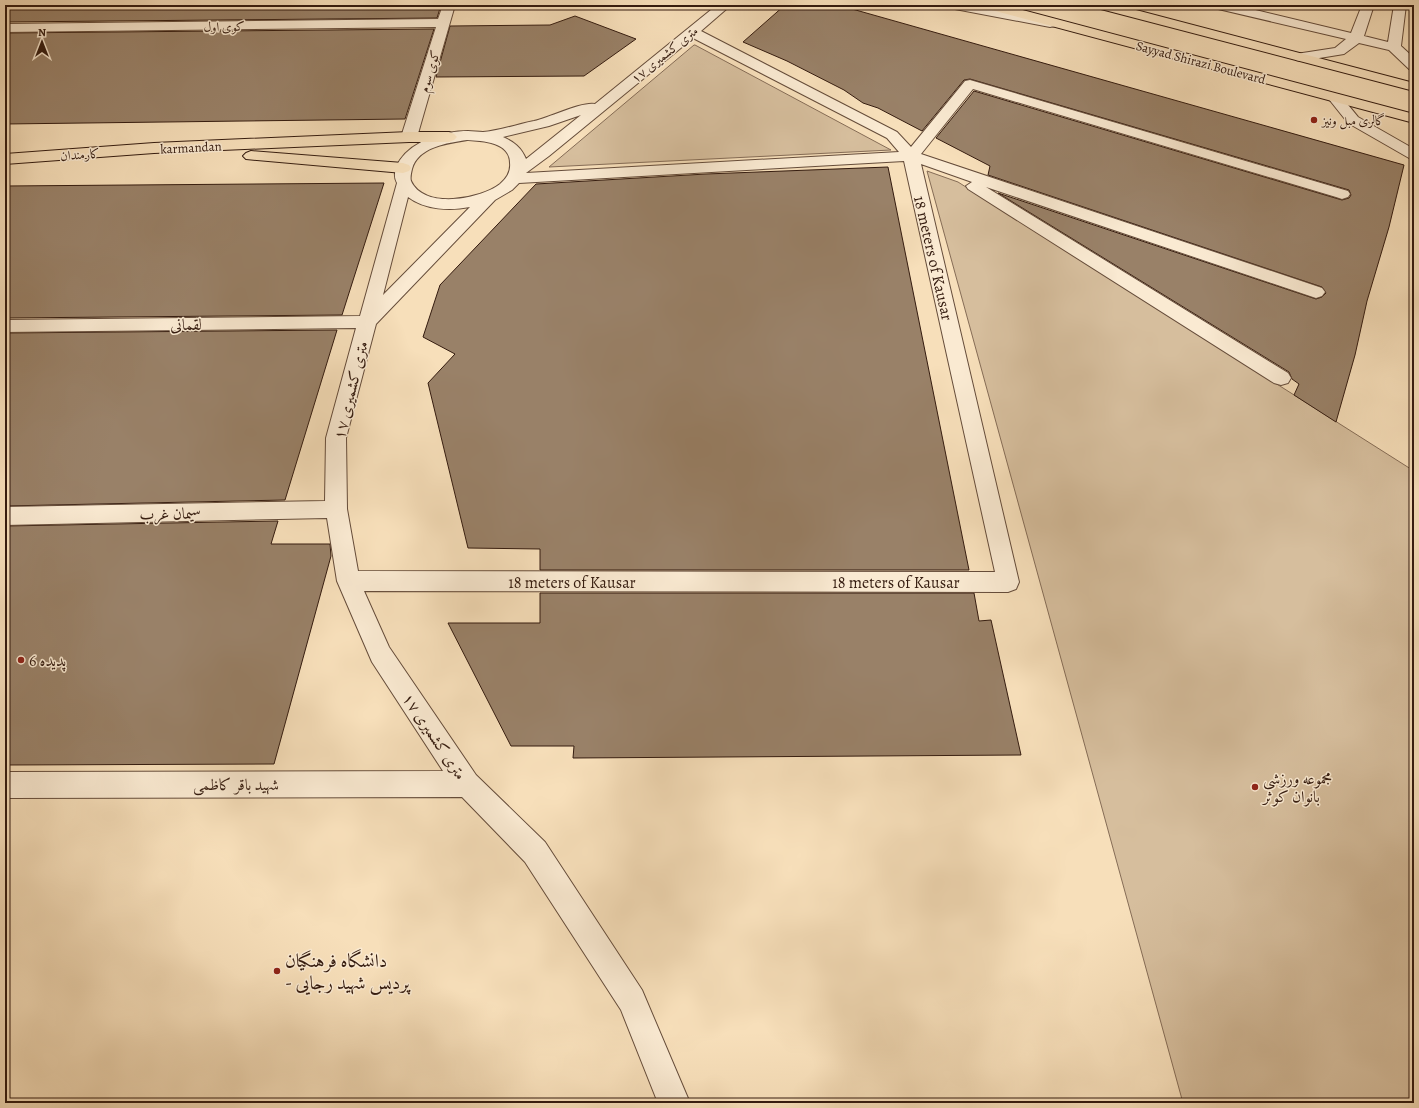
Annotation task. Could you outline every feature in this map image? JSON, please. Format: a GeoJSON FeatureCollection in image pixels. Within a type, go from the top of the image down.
{"type":"FeatureCollection","features":[{"type":"Feature","properties":{"kind":"main road","name":"Sayyad Shirazi Boulevard"},"geometry":{"type":"LineString","coordinates":[[989,5],[1414,119]]}},
{"type":"Feature","properties":{"kind":"main road","name":"Sayyad Shirazi Boulevard"},"geometry":{"type":"LineString","coordinates":[[1102,5],[1414,87]]}},
{"type":"Feature","properties":{"kind":"main road","name":"karmandan"},"geometry":{"type":"LineString","coordinates":[[154,148],[409,137],[449,137]]}},
{"type":"Feature","properties":{"kind":"main road","name":"karmandan"},"geometry":{"type":"LineString","coordinates":[[154,148],[404,176]]}},
{"type":"Feature","properties":{"kind":"main road","name":"کارمندان"},"geometry":{"type":"LineString","coordinates":[[5,159],[154,148]]}},
{"type":"Feature","properties":{"kind":"street","name":"کوی سوم"},"geometry":{"type":"LineString","coordinates":[[409,137],[449,5]]}},
{"type":"Feature","properties":{"kind":"street","name":"۱۷ متری کشمیری"},"geometry":{"type":"LineString","coordinates":[[516,175],[725,5]]}},
{"type":"Feature","properties":{"kind":"street"},"geometry":{"type":"LineString","coordinates":[[955,5],[1078,29]]}},
{"type":"Feature","properties":{"kind":"street"},"geometry":{"type":"LineString","coordinates":[[1219,5],[1394,48],[1414,66]]}},
{"type":"Feature","properties":{"kind":"street"},"geometry":{"type":"LineString","coordinates":[[1301,57],[1339,51],[1356,38],[1368,5]]}},
{"type":"Feature","properties":{"kind":"street"},"geometry":{"type":"LineString","coordinates":[[1394,48],[1400,5]]}},
{"type":"Feature","properties":{"kind":"street","name":"کوی اول"},"geometry":{"type":"LineString","coordinates":[[5,28],[444,23]]}},
{"type":"Feature","properties":{"kind":"street"},"geometry":{"type":"LineString","coordinates":[[692,32],[892,135],[911,156]]}},
{"type":"Feature","properties":{"kind":"street"},"geometry":{"type":"LineString","coordinates":[[911,156],[970,84],[1342,194]]}},
{"type":"Feature","properties":{"kind":"street"},"geometry":{"type":"LineString","coordinates":[[1335,98],[1353,120],[1414,155]]}},
{"type":"Feature","properties":{"kind":"street"},"geometry":{"type":"LineString","coordinates":[[485,136],[544,123],[603,103]]}},
{"type":"Feature","properties":{"kind":"street"},"geometry":{"type":"LineString","coordinates":[[467,135],[485,136],[501,141],[513,149],[519,159],[516,175],[500,191],[470,203],[442,203],[429,201],[413,194],[404,176],[409,158],[419,149],[433,142],[449,137],[467,135]]}},
{"type":"Feature","properties":{"kind":"street"},"geometry":{"type":"LineString","coordinates":[[516,175],[911,156],[1316,292]]}},
{"type":"Feature","properties":{"kind":"street","name":"18 meters of Kausar"},"geometry":{"type":"LineString","coordinates":[[348,581],[1008,582],[911,156]]}},
{"type":"Feature","properties":{"kind":"street"},"geometry":{"type":"LineString","coordinates":[[942,167],[1280,378]]}},
{"type":"Feature","properties":{"kind":"street","name":"۱۷ متری کشمیری"},"geometry":{"type":"LineString","coordinates":[[404,176],[336,438],[336,509],[348,581],[380,654],[467,784],[536,852],[632,1000],[674,1103]]}},
{"type":"Feature","properties":{"kind":"street"},"geometry":{"type":"LineString","coordinates":[[367,322],[490,196]]}},
{"type":"Feature","properties":{"kind":"street","name":"لقمانی"},"geometry":{"type":"LineString","coordinates":[[5,326],[367,322]]}},
{"type":"Feature","properties":{"kind":"street","name":"سیمان غرب"},"geometry":{"type":"LineString","coordinates":[[5,516],[336,509]]}},
{"type":"Feature","properties":{"kind":"street","name":"شهید باقر کاظمی"},"geometry":{"type":"LineString","coordinates":[[5,785],[467,784]]}},
{"type":"Feature","properties":{"kind":"shaded area"},"geometry":{"type":"Polygon","coordinates":[[[695,45],[891,150],[549,167],[695,45]]]}},
{"type":"Feature","properties":{"kind":"shaded area","name":"مجموعه ورزشی بانوان کوثر"},"geometry":{"type":"Polygon","coordinates":[[[927,171],[958,182],[1414,471],[1414,1103],[1183,1103],[927,171]]]}},
{"type":"Feature","properties":{"kind":"building"},"geometry":{"type":"Polygon","coordinates":[[[5,5],[441,5],[437,18],[5,22],[5,5]]]}},
{"type":"Feature","properties":{"kind":"building"},"geometry":{"type":"Polygon","coordinates":[[[785,5],[838,5],[1404,165],[1389,227],[1367,301],[1355,355],[1336,422],[1294,395],[1299,384],[1292,379],[1289,372],[998,193],[1316,299],[1322,297],[1326,293],[1322,287],[988,175],[990,166],[936,138],[974,91],[1342,200],[1349,198],[1351,195],[1349,190],[970,79],[964,80],[922,131],[878,108],[863,103],[844,90],[787,61],[743,42],[785,5]]]}},
{"type":"Feature","properties":{"kind":"building"},"geometry":{"type":"Polygon","coordinates":[[[575,16],[636,39],[584,76],[436,77],[450,26],[550,25],[575,16]]]}},
{"type":"Feature","properties":{"kind":"building"},"geometry":{"type":"Polygon","coordinates":[[[434,29],[405,119],[5,124],[5,33],[434,29]]]}},
{"type":"Feature","properties":{"kind":"building"},"geometry":{"type":"Polygon","coordinates":[[[888,167],[969,570],[540,570],[540,549],[468,548],[428,383],[455,354],[423,337],[440,285],[536,184],[706,174],[888,167]]]}},
{"type":"Feature","properties":{"kind":"building"},"geometry":{"type":"Polygon","coordinates":[[[384,183],[342,315],[5,318],[5,186],[384,183]]]}},
{"type":"Feature","properties":{"kind":"building"},"geometry":{"type":"Polygon","coordinates":[[[337,330],[285,500],[5,506],[5,333],[337,330]]]}},
{"type":"Feature","properties":{"kind":"building"},"geometry":{"type":"Polygon","coordinates":[[[278,521],[271,544],[330,544],[331,556],[274,764],[5,765],[5,526],[278,521]]]}},
{"type":"Feature","properties":{"kind":"building"},"geometry":{"type":"Polygon","coordinates":[[[540,593],[974,593],[979,621],[991,620],[1021,755],[573,758],[574,746],[511,746],[448,623],[540,623],[540,593]]]}},
{"type":"Feature","properties":{"kind":"place","name":"گالری مبل ونیز"},"geometry":{"type":"Point","coordinates":[1314,120]}},
{"type":"Feature","properties":{"kind":"place","name":"پدیده 6"},"geometry":{"type":"Point","coordinates":[21,660]}},
{"type":"Feature","properties":{"kind":"place","name":"مجموعه ورزشی بانوان کوثر"},"geometry":{"type":"Point","coordinates":[1255,787]}},
{"type":"Feature","properties":{"kind":"place","name":"دانشگاه فرهنگیان - پردیس شهید رجایی"},"geometry":{"type":"Point","coordinates":[277,971]}}]}
